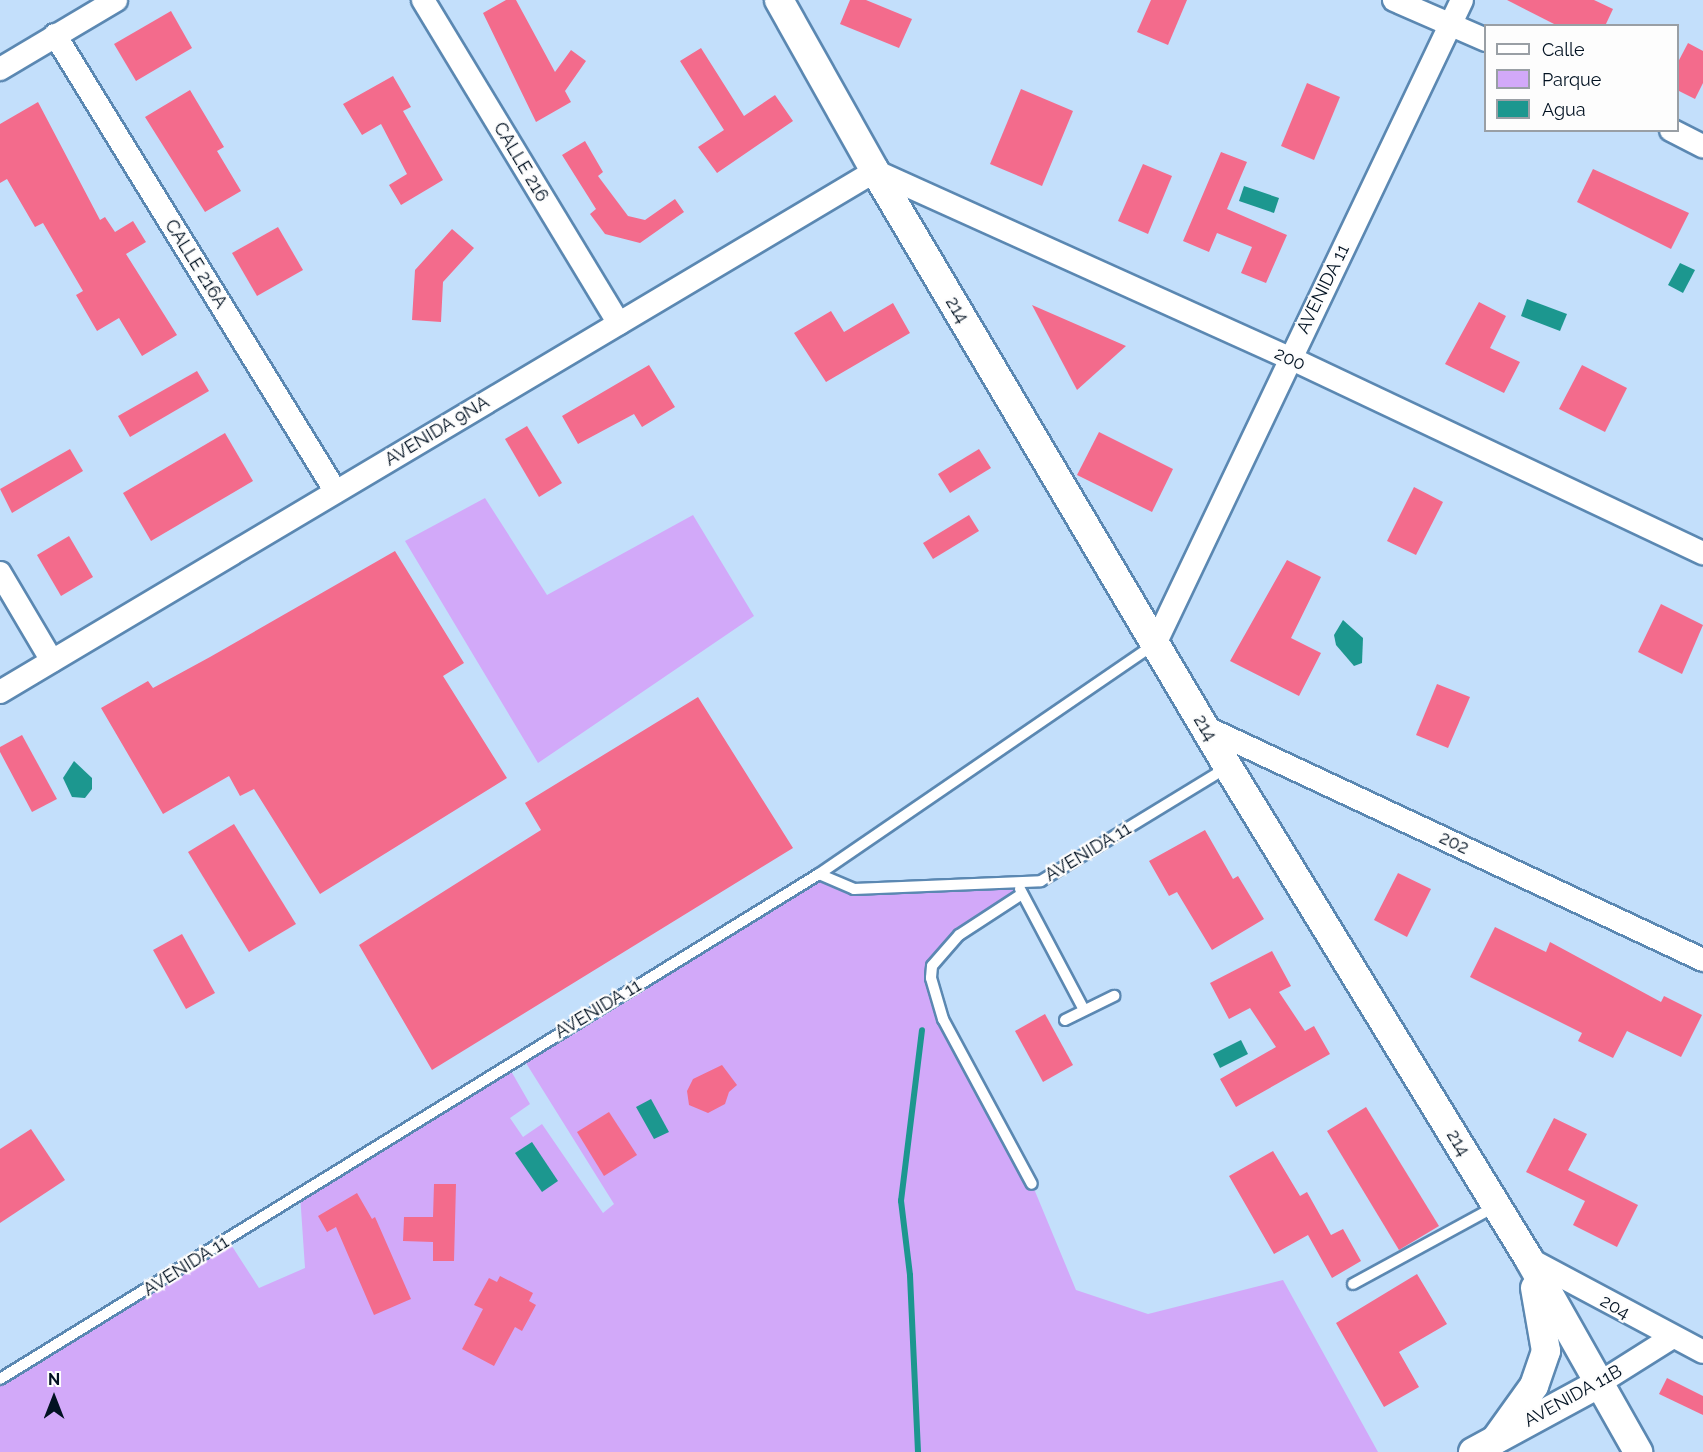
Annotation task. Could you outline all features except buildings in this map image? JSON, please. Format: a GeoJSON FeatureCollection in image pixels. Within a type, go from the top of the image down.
{"type":"FeatureCollection","features":[{"type":"Feature","properties":{"kind":"street"},"geometry":{"type":"LineString","coordinates":[[0,69],[116,0]]}},
{"type":"Feature","properties":{"kind":"street","name":"CALLE 216"},"geometry":{"type":"LineString","coordinates":[[423,0],[619,323]]}},
{"type":"Feature","properties":{"kind":"street","name":"214"},"geometry":{"type":"LineString","coordinates":[[779,0],[875,171],[1228,767],[1529,1259],[1638,1452]]}},
{"type":"Feature","properties":{"kind":"street"},"geometry":{"type":"LineString","coordinates":[[1394,0],[1451,23],[1484,40]]}},
{"type":"Feature","properties":{"kind":"street","name":"AVENIDA 11"},"geometry":{"type":"LineString","coordinates":[[1155,644],[1462,0]]}},
{"type":"Feature","properties":{"kind":"street","name":"CALLE 216A"},"geometry":{"type":"LineString","coordinates":[[55,35],[336,492]]}},
{"type":"Feature","properties":{"kind":"street"},"geometry":{"type":"LineString","coordinates":[[1675,132],[1703,146]]}},
{"type":"Feature","properties":{"kind":"street","name":"AVENIDA 9NA"},"geometry":{"type":"LineString","coordinates":[[0,692],[875,171]]}},
{"type":"Feature","properties":{"kind":"street","name":"200"},"geometry":{"type":"LineString","coordinates":[[875,171],[1290,358],[1703,553]]}},
{"type":"Feature","properties":{"kind":"street"},"geometry":{"type":"LineString","coordinates":[[0,573],[52,661]]}},
{"type":"Feature","properties":{"kind":"street","name":"202"},"geometry":{"type":"LineString","coordinates":[[1205,727],[1703,960]]}},
{"type":"Feature","properties":{"kind":"street"},"geometry":{"type":"LineString","coordinates":[[1485,1445],[1534,1386],[1546,1351],[1529,1259]]}},
{"type":"Feature","properties":{"kind":"street","name":"204"},"geometry":{"type":"LineString","coordinates":[[1529,1259],[1671,1338],[1703,1352]]}},
{"type":"Feature","properties":{"kind":"street","name":"AVENIDA 11B"},"geometry":{"type":"LineString","coordinates":[[1485,1445],[1598,1384],[1671,1338]]}},
{"type":"Feature","properties":{"kind":"lane"},"geometry":{"type":"LineString","coordinates":[[819,874],[1155,644]]}},
{"type":"Feature","properties":{"kind":"lane","name":"AVENIDA 11"},"geometry":{"type":"LineString","coordinates":[[0,1379],[819,874],[854,889],[1020,889],[1041,881],[1228,767]]}},
{"type":"Feature","properties":{"kind":"lane"},"geometry":{"type":"LineString","coordinates":[[1032,1184],[943,1020],[931,978],[932,966],[960,934],[1020,889],[1084,1010]]}},
{"type":"Feature","properties":{"kind":"lane"},"geometry":{"type":"LineString","coordinates":[[1065,1020],[1114,996]]}},
{"type":"Feature","properties":{"kind":"lane"},"geometry":{"type":"LineString","coordinates":[[1353,1284],[1496,1205]]}},
{"type":"Feature","properties":{"kind":"green space"},"geometry":{"type":"Polygon","coordinates":[[[485,498],[547,595],[693,515],[754,616],[538,763],[405,541],[485,498]]]}},
{"type":"Feature","properties":{"kind":"green space"},"geometry":{"type":"Polygon","coordinates":[[[819,874],[854,889],[1018,883],[1022,894],[992,912],[932,966],[932,993],[1032,1184],[1076,1290],[1148,1314],[1283,1280],[1378,1452],[0,1452],[0,1378],[228,1240],[259,1288],[305,1268],[300,1194],[507,1064],[530,1104],[510,1118],[523,1137],[542,1124],[603,1213],[614,1204],[526,1063],[819,874]]]}},
{"type":"Feature","properties":{"kind":"water"},"geometry":{"type":"Polygon","coordinates":[[[1244,186],[1279,198],[1274,213],[1239,201],[1244,186]]]}},
{"type":"Feature","properties":{"kind":"water"},"geometry":{"type":"Polygon","coordinates":[[[1680,263],[1695,270],[1683,293],[1668,285],[1680,263]]]}},
{"type":"Feature","properties":{"kind":"water"},"geometry":{"type":"Polygon","coordinates":[[[1527,299],[1567,314],[1560,331],[1521,316],[1527,299]]]}},
{"type":"Feature","properties":{"kind":"water"},"geometry":{"type":"Polygon","coordinates":[[[1343,620],[1363,638],[1362,663],[1354,666],[1336,645],[1334,635],[1343,620]]]}},
{"type":"Feature","properties":{"kind":"water"},"geometry":{"type":"Polygon","coordinates":[[[74,761],[92,778],[92,789],[85,798],[72,797],[63,778],[74,761]]]}},
{"type":"Feature","properties":{"kind":"water"},"geometry":{"type":"Polygon","coordinates":[[[1241,1040],[1248,1054],[1220,1068],[1213,1054],[1241,1040]]]}},
{"type":"Feature","properties":{"kind":"water"},"geometry":{"type":"Polygon","coordinates":[[[651,1099],[669,1132],[654,1139],[636,1107],[651,1099]]]}},
{"type":"Feature","properties":{"kind":"water"},"geometry":{"type":"Polygon","coordinates":[[[532,1142],[558,1181],[542,1192],[515,1153],[532,1142]]]}},
{"type":"Feature","properties":{"kind":"waterway"},"geometry":{"type":"LineString","coordinates":[[918,1452],[910,1275],[901,1201],[922,1030]]}}]}
